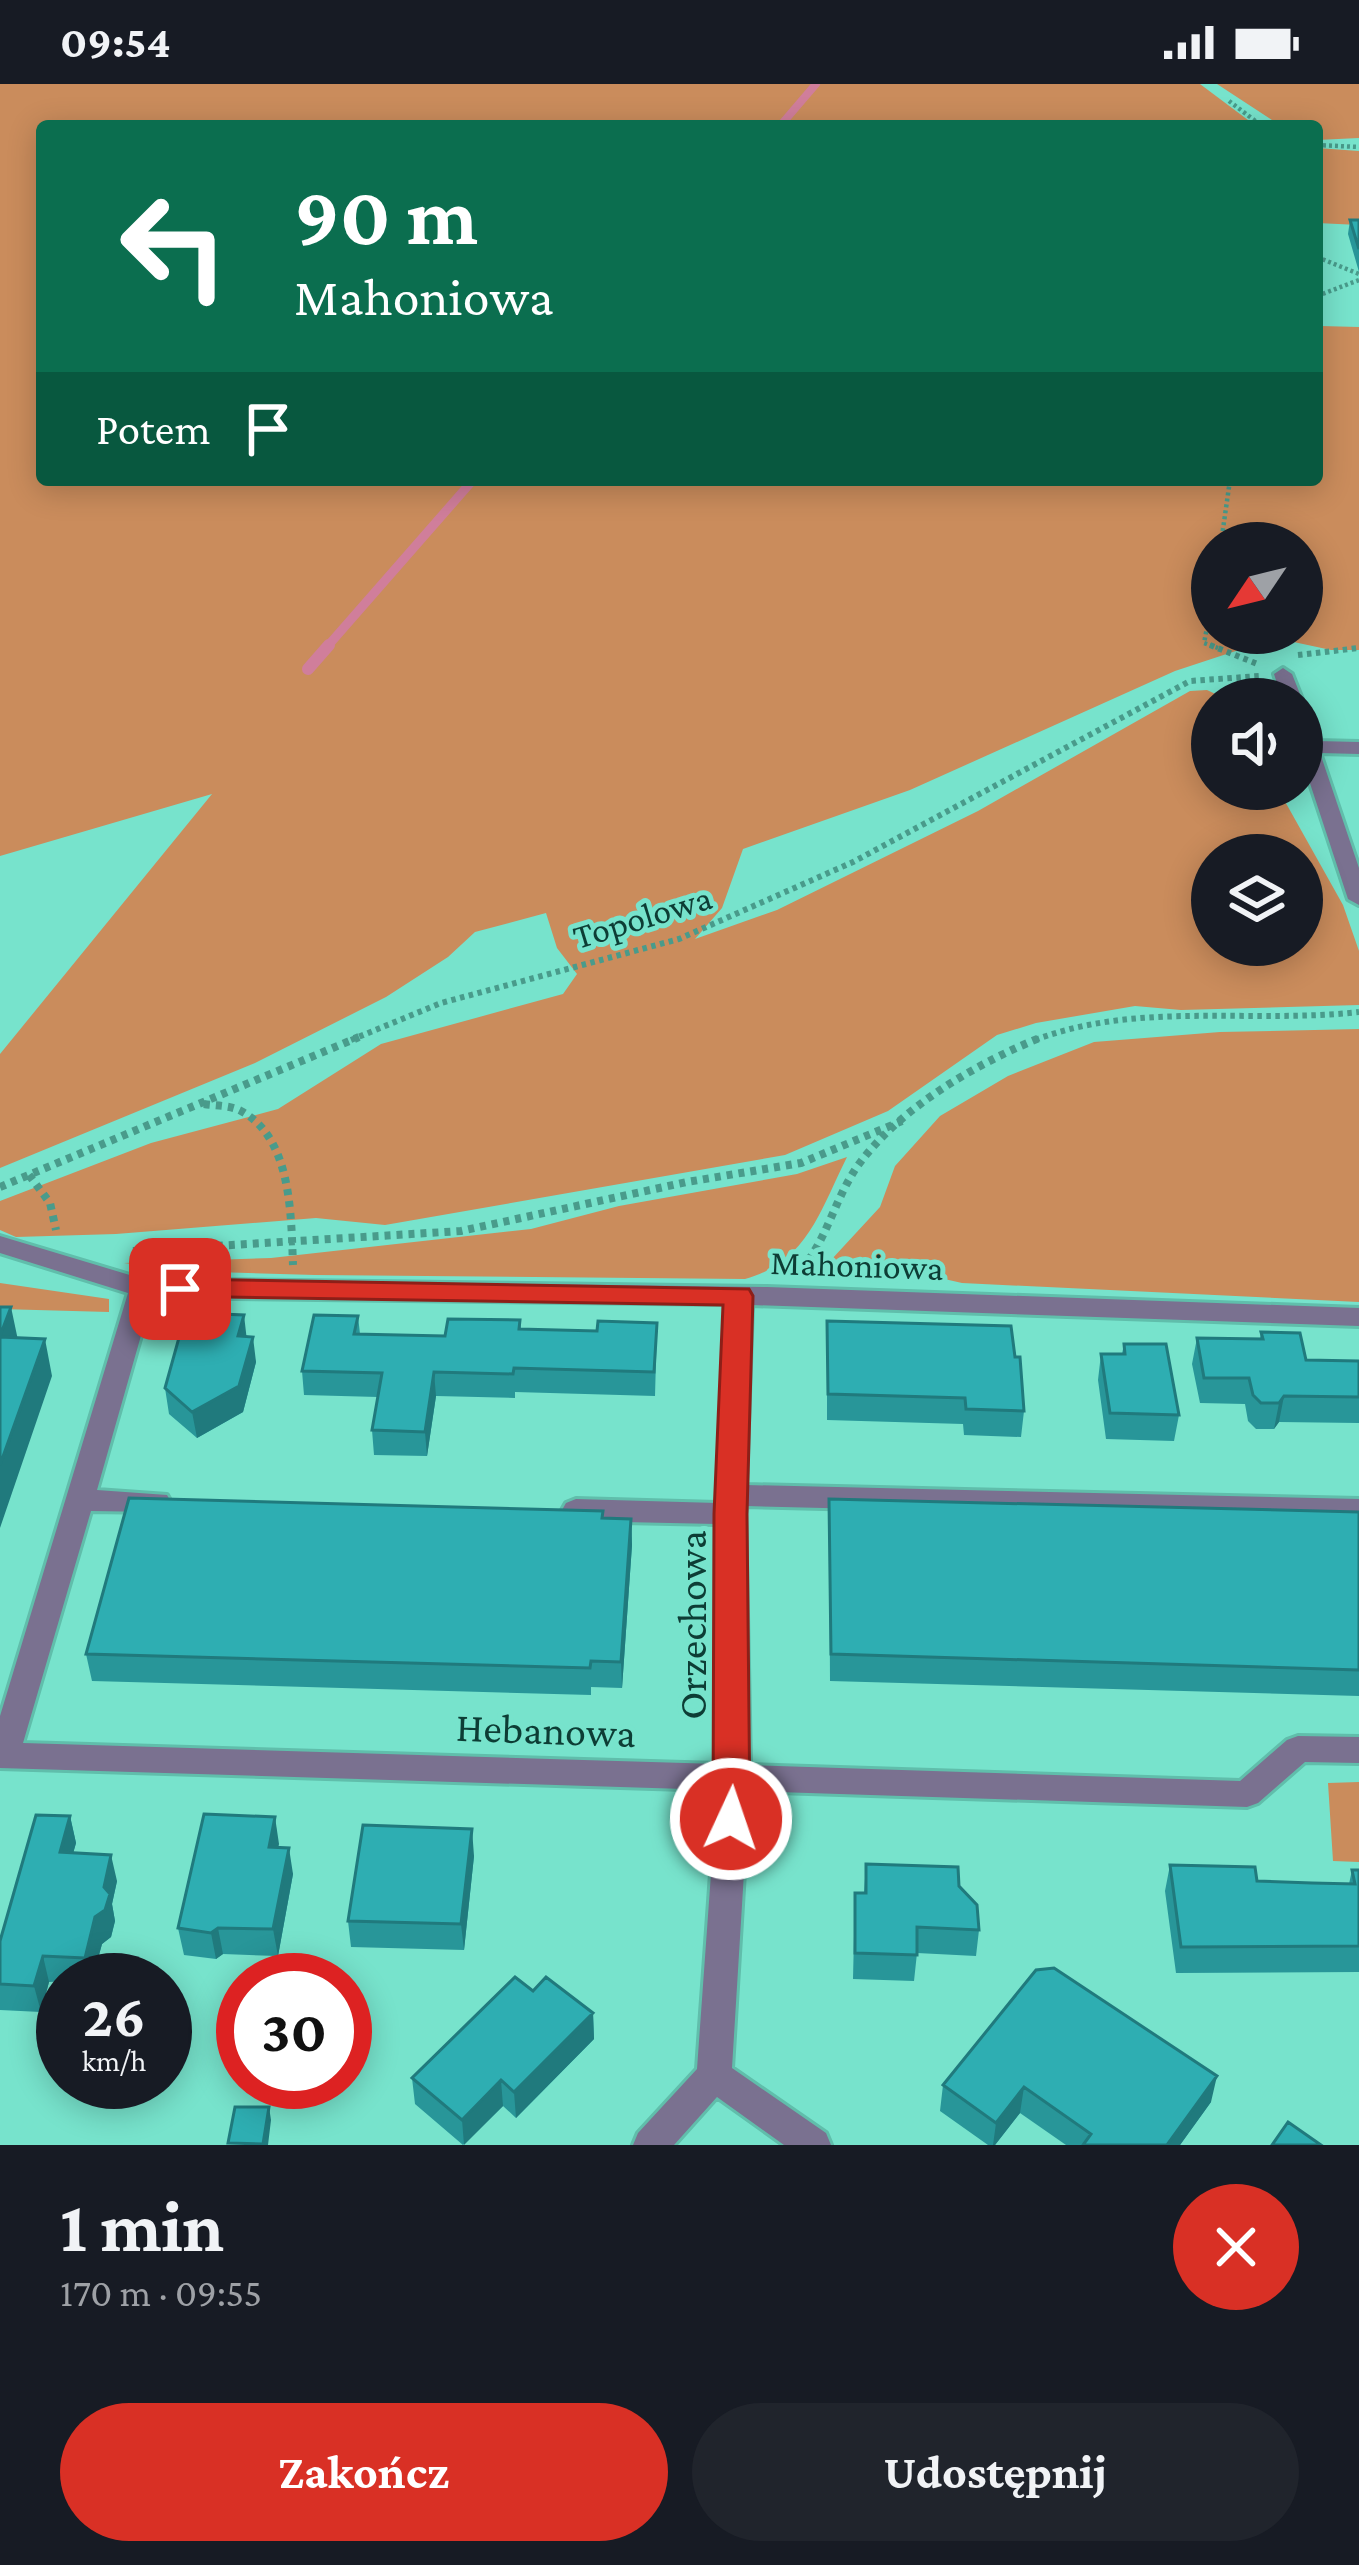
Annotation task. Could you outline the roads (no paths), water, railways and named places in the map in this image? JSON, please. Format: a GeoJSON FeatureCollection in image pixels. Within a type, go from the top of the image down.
{"type":"FeatureCollection","features":[{"type":"Feature","properties":{"kind":"street"},"geometry":{"type":"LineString","coordinates":[[1283,674],[1284,678]]}},
{"type":"Feature","properties":{"kind":"street"},"geometry":{"type":"LineString","coordinates":[[1323,741],[1359,748]]}},
{"type":"Feature","properties":{"kind":"street"},"geometry":{"type":"LineString","coordinates":[[1323,791],[1359,898]]}},
{"type":"Feature","properties":{"kind":"street","name":"Mahoniowa"},"geometry":{"type":"LineString","coordinates":[[0,1244],[142,1288],[753,1296],[1359,1317]]}},
{"type":"Feature","properties":{"kind":"street"},"geometry":{"type":"LineString","coordinates":[[2,1755],[142,1288]]}},
{"type":"Feature","properties":{"kind":"street","name":"Orzechowa"},"geometry":{"type":"LineString","coordinates":[[714,2075],[734,1776],[732,1504],[753,1296]]}},
{"type":"Feature","properties":{"kind":"street"},"geometry":{"type":"LineString","coordinates":[[81,1500],[197,1503]]}},
{"type":"Feature","properties":{"kind":"street"},"geometry":{"type":"LineString","coordinates":[[545,1510],[732,1504],[1359,1510]]}},
{"type":"Feature","properties":{"kind":"street","name":"Hebanowa"},"geometry":{"type":"LineString","coordinates":[[2,1755],[1247,1794],[1298,1749],[1359,1750]]}},
{"type":"Feature","properties":{"kind":"street"},"geometry":{"type":"LineString","coordinates":[[651,2145],[714,2075],[813,2145]]}},
{"type":"Feature","properties":{"kind":"waterway"},"geometry":{"type":"LineString","coordinates":[[785,120],[816,84]]}},
{"type":"Feature","properties":{"kind":"waterway"},"geometry":{"type":"LineString","coordinates":[[326,648],[468,486]]}},
{"type":"Feature","properties":{"kind":"waterway"},"geometry":{"type":"LineString","coordinates":[[308,669],[329,645]]}}]}
